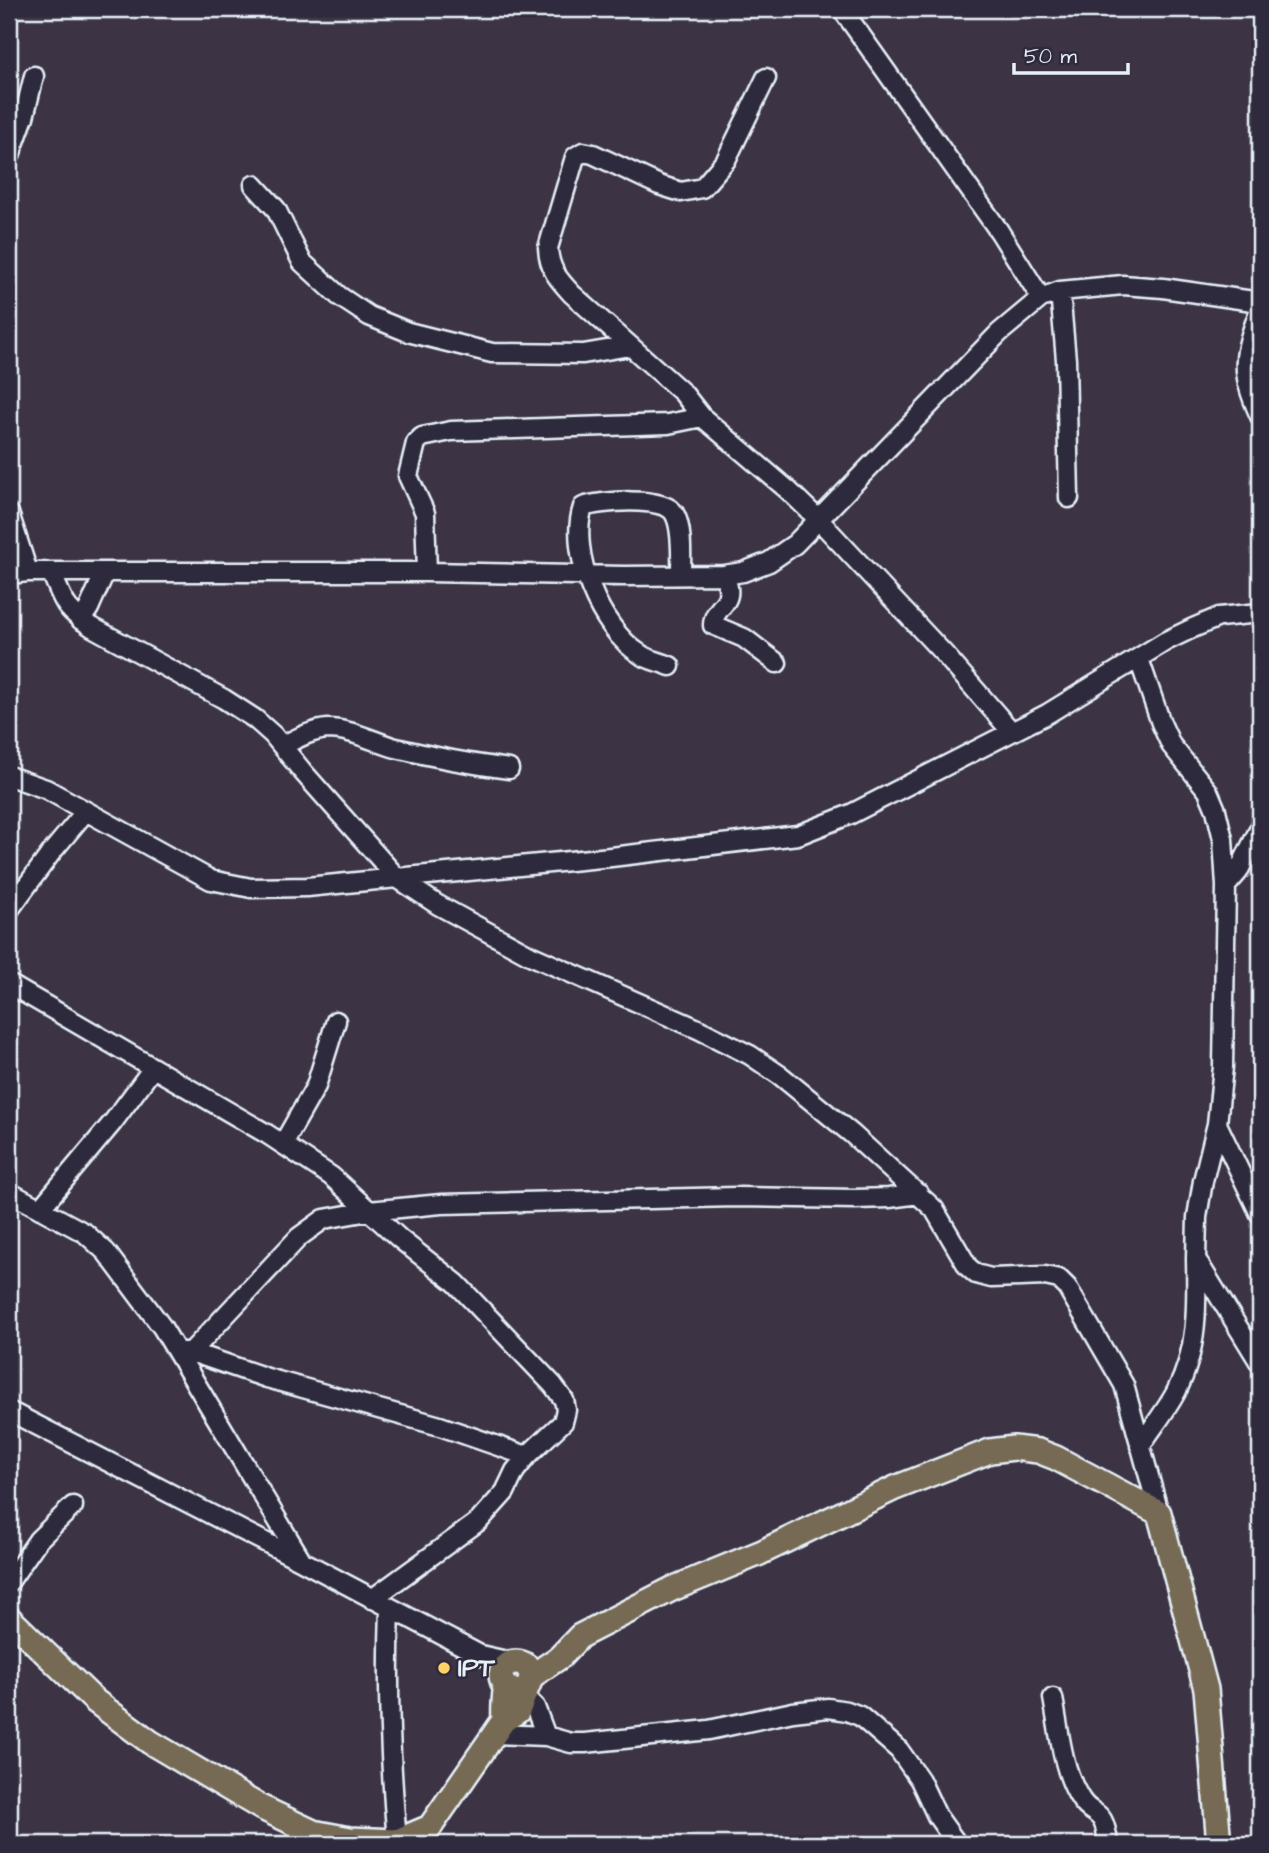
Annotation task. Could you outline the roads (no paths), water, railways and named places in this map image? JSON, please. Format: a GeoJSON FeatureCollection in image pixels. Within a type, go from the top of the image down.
{"type":"FeatureCollection","features":[{"type":"Feature","properties":{"kind":"main road"},"geometry":{"type":"LineString","coordinates":[[9,1618],[95,1701],[150,1742],[260,1807],[313,1832],[350,1839],[397,1841],[430,1827],[499,1727],[518,1678],[560,1657],[580,1636],[672,1589],[760,1553],[895,1488],[990,1451],[1014,1448],[1038,1451],[1159,1513],[1206,1689],[1219,1844]]}},
{"type":"Feature","properties":{"kind":"street"},"geometry":{"type":"LineString","coordinates":[[842,9],[999,231],[1041,298]]}},
{"type":"Feature","properties":{"kind":"street"},"geometry":{"type":"LineString","coordinates":[[9,158],[24,117],[34,76]]}},
{"type":"Feature","properties":{"kind":"street"},"geometry":{"type":"LineString","coordinates":[[766,78],[726,160],[702,188],[681,192],[659,185],[593,153],[583,152],[575,157],[548,248],[549,264],[557,278],[572,294],[683,393],[702,417],[817,518],[946,656],[1011,731]]}},
{"type":"Feature","properties":{"kind":"street"},"geometry":{"type":"LineString","coordinates":[[254,186],[276,209],[302,262],[339,296],[369,316],[408,332],[492,353],[583,354],[630,346]]}},
{"type":"Feature","properties":{"kind":"street"},"geometry":{"type":"LineString","coordinates":[[9,574],[427,572],[724,575],[743,572],[769,562],[794,544],[999,333],[1041,298],[1060,291],[1123,285],[1260,302]]}},
{"type":"Feature","properties":{"kind":"street"},"geometry":{"type":"LineString","coordinates":[[1060,291],[1066,360],[1069,498]]}},
{"type":"Feature","properties":{"kind":"street"},"geometry":{"type":"LineString","coordinates":[[1260,309],[1244,361],[1248,389],[1260,416]]}},
{"type":"Feature","properties":{"kind":"street"},"geometry":{"type":"LineString","coordinates":[[427,572],[425,513],[408,476],[416,443],[422,437],[451,431],[668,424],[702,417]]}},
{"type":"Feature","properties":{"kind":"street"},"geometry":{"type":"LineString","coordinates":[[670,666],[641,655],[625,642],[603,612],[587,575],[579,524],[583,507],[645,502],[665,506],[674,513],[678,527],[681,574]]}},
{"type":"Feature","properties":{"kind":"street"},"geometry":{"type":"LineString","coordinates":[[9,513],[29,572]]}},
{"type":"Feature","properties":{"kind":"street"},"geometry":{"type":"LineString","coordinates":[[51,572],[66,607],[81,620],[225,699],[274,735],[397,878],[438,905],[530,955],[698,1029],[750,1055],[781,1076],[842,1125],[934,1209],[968,1267],[976,1274],[991,1278],[1045,1276],[1059,1279],[1067,1287],[1124,1385],[1159,1513]]}},
{"type":"Feature","properties":{"kind":"street"},"geometry":{"type":"LineString","coordinates":[[81,620],[105,572]]}},
{"type":"Feature","properties":{"kind":"street"},"geometry":{"type":"LineString","coordinates":[[724,575],[728,593],[726,604],[713,618],[713,625],[744,638],[777,663]]}},
{"type":"Feature","properties":{"kind":"street"},"geometry":{"type":"LineString","coordinates":[[9,776],[46,789],[211,880],[251,888],[307,887],[611,857],[798,835],[851,814],[1047,713],[1166,641],[1219,617],[1260,612]]}},
{"type":"Feature","properties":{"kind":"street"},"geometry":{"type":"LineString","coordinates":[[1139,659],[1171,745],[1208,790],[1216,810],[1223,839],[1226,886],[1223,1067],[1217,1124],[1197,1217],[1195,1336],[1176,1392],[1140,1446]]}},
{"type":"Feature","properties":{"kind":"street"},"geometry":{"type":"LineString","coordinates":[[282,746],[327,729],[475,765],[509,769]]}},
{"type":"Feature","properties":{"kind":"street"},"geometry":{"type":"LineString","coordinates":[[9,911],[51,853],[86,811]]}},
{"type":"Feature","properties":{"kind":"street"},"geometry":{"type":"LineString","coordinates":[[1226,886],[1238,872],[1260,828]]}},
{"type":"Feature","properties":{"kind":"street"},"geometry":{"type":"LineString","coordinates":[[9,984],[283,1144],[331,1177],[400,1239],[456,1283],[564,1400],[566,1410],[563,1422],[527,1456],[515,1471],[505,1492],[478,1521],[372,1600]]}},
{"type":"Feature","properties":{"kind":"street"},"geometry":{"type":"LineString","coordinates":[[283,1144],[316,1086],[335,1021]]}},
{"type":"Feature","properties":{"kind":"street"},"geometry":{"type":"LineString","coordinates":[[40,1209],[113,1122],[153,1068]]}},
{"type":"Feature","properties":{"kind":"street"},"geometry":{"type":"LineString","coordinates":[[1217,1124],[1260,1214]]}},
{"type":"Feature","properties":{"kind":"street"},"geometry":{"type":"LineString","coordinates":[[9,1192],[85,1233],[106,1252],[184,1352],[302,1561]]}},
{"type":"Feature","properties":{"kind":"street"},"geometry":{"type":"LineString","coordinates":[[184,1352],[311,1227],[324,1219],[369,1211],[441,1205],[736,1197],[866,1199],[919,1194]]}},
{"type":"Feature","properties":{"kind":"street"},"geometry":{"type":"LineString","coordinates":[[1196,1259],[1260,1363]]}},
{"type":"Feature","properties":{"kind":"street"},"geometry":{"type":"LineString","coordinates":[[184,1352],[440,1426],[527,1456]]}},
{"type":"Feature","properties":{"kind":"street"},"geometry":{"type":"LineString","coordinates":[[9,1411],[302,1561],[480,1655],[518,1678],[535,1707],[545,1736]]}},
{"type":"Feature","properties":{"kind":"street"},"geometry":{"type":"LineString","coordinates":[[9,1582],[38,1540],[73,1506]]}},
{"type":"Feature","properties":{"kind":"street"},"geometry":{"type":"LineString","coordinates":[[390,1608],[387,1686],[397,1841]]}},
{"type":"Feature","properties":{"kind":"street"},"geometry":{"type":"LineString","coordinates":[[1053,1698],[1071,1778],[1082,1801],[1103,1818],[1108,1844]]}},
{"type":"Feature","properties":{"kind":"street"},"geometry":{"type":"LineString","coordinates":[[499,1727],[571,1743],[585,1743],[709,1730],[793,1712],[828,1708],[847,1711],[860,1716],[899,1750],[920,1780],[937,1816],[957,1844]]}},
{"type":"Feature","properties":{"kind":"place","name":"IPT"},"geometry":{"type":"Point","coordinates":[444,1668]}}]}
